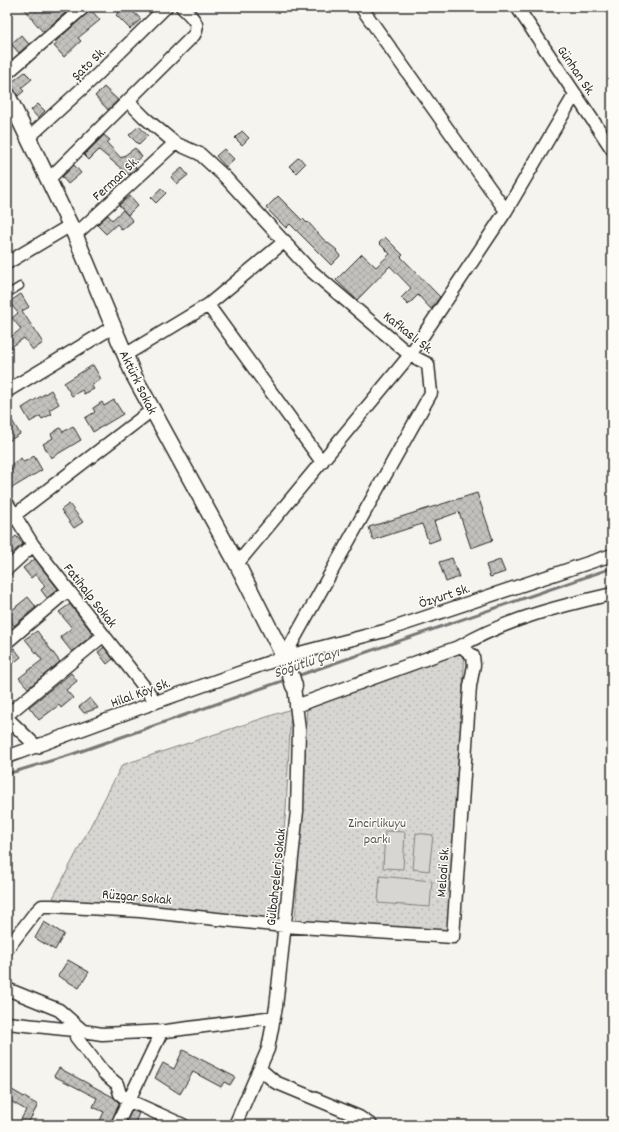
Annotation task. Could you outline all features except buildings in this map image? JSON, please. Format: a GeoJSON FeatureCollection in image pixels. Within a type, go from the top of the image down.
{"type":"FeatureCollection","features":[{"type":"Feature","properties":{"kind":"main road"},"geometry":{"type":"LineString","coordinates":[[285,660],[294,686]]}},
{"type":"Feature","properties":{"kind":"street"},"geometry":{"type":"LineString","coordinates":[[7,73],[84,7]]}},
{"type":"Feature","properties":{"kind":"street","name":"Şato Sk."},"geometry":{"type":"LineString","coordinates":[[28,138],[97,75],[166,7]]}},
{"type":"Feature","properties":{"kind":"street"},"geometry":{"type":"LineString","coordinates":[[50,179],[196,32],[196,22],[182,7]]}},
{"type":"Feature","properties":{"kind":"street"},"geometry":{"type":"LineString","coordinates":[[360,7],[506,210]]}},
{"type":"Feature","properties":{"kind":"street","name":"Günhan Sk."},"geometry":{"type":"LineString","coordinates":[[519,8],[612,149]]}},
{"type":"Feature","properties":{"kind":"street","name":"Aktürk Sokak"},"geometry":{"type":"LineString","coordinates":[[7,94],[50,179],[73,230],[134,376],[237,564],[285,660]]}},
{"type":"Feature","properties":{"kind":"street"},"geometry":{"type":"LineString","coordinates":[[237,564],[410,355],[506,210],[575,94]]}},
{"type":"Feature","properties":{"kind":"street","name":"Kafkaslı Sk."},"geometry":{"type":"LineString","coordinates":[[130,100],[134,107],[145,118],[175,143],[200,154],[225,177],[309,269],[410,355],[428,364],[431,393],[285,660]]}},
{"type":"Feature","properties":{"kind":"street","name":"Ferman Sk."},"geometry":{"type":"LineString","coordinates":[[7,263],[73,230],[175,143]]}},
{"type":"Feature","properties":{"kind":"street"},"geometry":{"type":"LineString","coordinates":[[125,355],[208,305],[284,242]]}},
{"type":"Feature","properties":{"kind":"street"},"geometry":{"type":"LineString","coordinates":[[208,305],[322,462]]}},
{"type":"Feature","properties":{"kind":"street"},"geometry":{"type":"LineString","coordinates":[[7,391],[113,327]]}},
{"type":"Feature","properties":{"kind":"street"},"geometry":{"type":"LineString","coordinates":[[11,518],[152,410]]}},
{"type":"Feature","properties":{"kind":"street","name":"Fatihalp Sokak"},"geometry":{"type":"LineString","coordinates":[[7,504],[11,518],[156,702]]}},
{"type":"Feature","properties":{"kind":"street"},"geometry":{"type":"LineString","coordinates":[[7,569],[33,545]]}},
{"type":"Feature","properties":{"kind":"street","name":"Özyurt Sk."},"geometry":{"type":"LineString","coordinates":[[285,660],[384,631],[612,555]]}},
{"type":"Feature","properties":{"kind":"street"},"geometry":{"type":"LineString","coordinates":[[7,642],[68,590]]}},
{"type":"Feature","properties":{"kind":"street"},"geometry":{"type":"LineString","coordinates":[[296,706],[460,646],[482,634],[549,609],[612,594]]}},
{"type":"Feature","properties":{"kind":"street"},"geometry":{"type":"LineString","coordinates":[[7,715],[104,635]]}},
{"type":"Feature","properties":{"kind":"street","name":"Melodi Sk."},"geometry":{"type":"LineString","coordinates":[[284,926],[452,937],[470,686],[474,665],[473,656],[460,646]]}},
{"type":"Feature","properties":{"kind":"street","name":"Hilal Köy Sk."},"geometry":{"type":"LineString","coordinates":[[7,757],[156,702],[285,660]]}},
{"type":"Feature","properties":{"kind":"street","name":"Gülbahçeleri Sokak"},"geometry":{"type":"LineString","coordinates":[[235,1125],[268,1049],[274,1017],[297,811],[299,730],[294,686]]}},
{"type":"Feature","properties":{"kind":"street"},"geometry":{"type":"LineString","coordinates":[[7,718],[36,747]]}},
{"type":"Feature","properties":{"kind":"street","name":"Rüzgar Sokak"},"geometry":{"type":"LineString","coordinates":[[7,949],[42,906],[140,911],[284,926]]}},
{"type":"Feature","properties":{"kind":"street"},"geometry":{"type":"LineString","coordinates":[[7,989],[59,1010],[83,1031]]}},
{"type":"Feature","properties":{"kind":"street"},"geometry":{"type":"LineString","coordinates":[[7,1024],[102,1034],[162,1031],[274,1017]]}},
{"type":"Feature","properties":{"kind":"street"},"geometry":{"type":"LineString","coordinates":[[83,1031],[76,1037],[104,1073],[117,1084],[120,1094],[128,1100],[183,1125]]}},
{"type":"Feature","properties":{"kind":"street"},"geometry":{"type":"LineString","coordinates":[[117,1125],[162,1031]]}},
{"type":"Feature","properties":{"kind":"street"},"geometry":{"type":"LineString","coordinates":[[260,1069],[275,1082],[359,1117],[371,1125]]}},
{"type":"Feature","properties":{"kind":"lane"},"geometry":{"type":"LineString","coordinates":[[7,294],[20,286]]}},
{"type":"Feature","properties":{"kind":"green space","name":"Zincirlikuyu parkı"},"geometry":{"type":"Polygon","coordinates":[[[465,650],[449,935],[295,924],[307,705],[465,650]]]}},
{"type":"Feature","properties":{"kind":"green space"},"geometry":{"type":"Polygon","coordinates":[[[291,709],[286,810],[274,925],[117,915],[53,898],[122,765],[291,709]]]}},
{"type":"Feature","properties":{"kind":"green space"},"geometry":{"type":"Polygon","coordinates":[[[385,831],[405,832],[403,869],[383,868],[385,831]]]}},
{"type":"Feature","properties":{"kind":"green space"},"geometry":{"type":"Polygon","coordinates":[[[416,833],[433,835],[429,871],[413,869],[416,833]]]}},
{"type":"Feature","properties":{"kind":"green space"},"geometry":{"type":"Polygon","coordinates":[[[380,876],[432,881],[430,907],[378,903],[380,876]]]}},
{"type":"Feature","properties":{"kind":"waterway","name":"Söğütlü Çayı"},"geometry":{"type":"LineString","coordinates":[[297,676],[612,568]]}},
{"type":"Feature","properties":{"kind":"waterway","name":"Söğütlü Çayı"},"geometry":{"type":"LineString","coordinates":[[7,774],[70,755],[288,679]]}}]}
